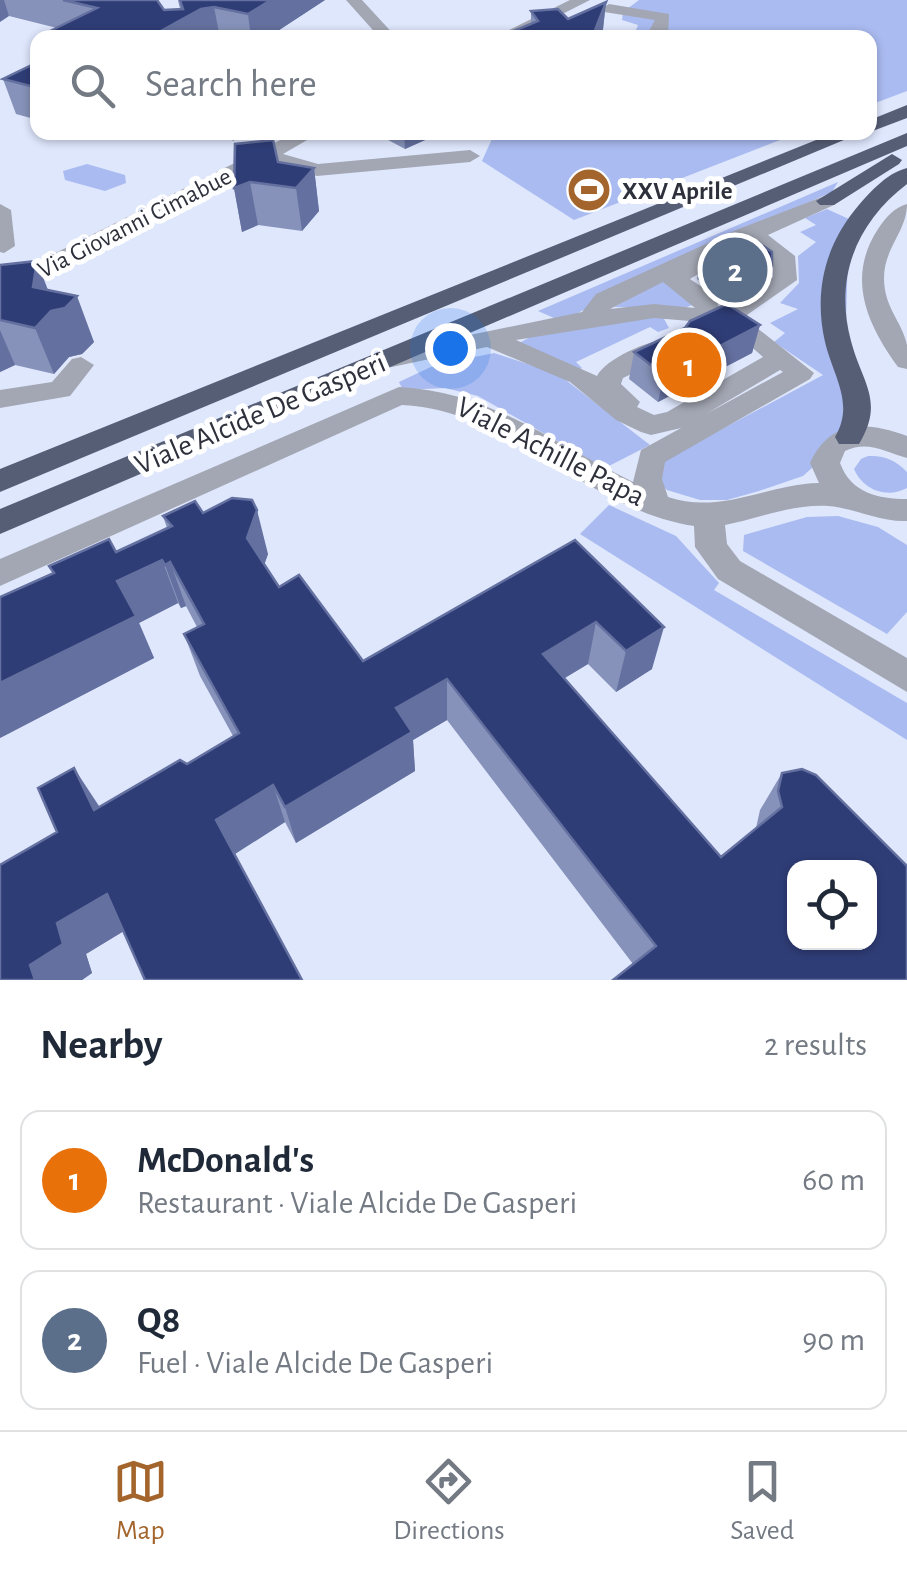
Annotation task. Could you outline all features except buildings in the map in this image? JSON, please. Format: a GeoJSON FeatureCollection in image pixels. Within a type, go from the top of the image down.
{"type":"FeatureCollection","features":[{"type":"Feature","properties":{"kind":"highway"},"geometry":{"type":"LineString","coordinates":[[877,123],[907,111]]}},
{"type":"Feature","properties":{"kind":"highway","name":"Viale Alcide De Gasperi"},"geometry":{"type":"LineString","coordinates":[[0,481],[834,140]]}},
{"type":"Feature","properties":{"kind":"highway","name":"Viale Alcide De Gasperi"},"geometry":{"type":"LineString","coordinates":[[0,522],[907,140]]}},
{"type":"Feature","properties":{"kind":"highway"},"geometry":{"type":"LineString","coordinates":[[827,200],[907,150]]}},
{"type":"Feature","properties":{"kind":"highway"},"geometry":{"type":"LineString","coordinates":[[849,437],[858,423],[860,408],[839,345],[832,291],[840,254],[857,215],[907,174]]}},
{"type":"Feature","properties":{"kind":"highway"},"geometry":{"type":"LineString","coordinates":[[827,200],[857,215]]}},
{"type":"Feature","properties":{"kind":"street"},"geometry":{"type":"LineString","coordinates":[[354,0],[382,30]]}},
{"type":"Feature","properties":{"kind":"street"},"geometry":{"type":"LineString","coordinates":[[517,30],[582,0]]}},
{"type":"Feature","properties":{"kind":"street"},"geometry":{"type":"LineString","coordinates":[[557,10],[591,14],[607,5],[664,16],[658,30]]}},
{"type":"Feature","properties":{"kind":"street","name":"Via Giovanni Cimabue"},"geometry":{"type":"LineString","coordinates":[[0,290],[297,140]]}},
{"type":"Feature","properties":{"kind":"street","name":"Via Giovanni Cimabue"},"geometry":{"type":"LineString","coordinates":[[268,155],[317,170],[470,156]]}},
{"type":"Feature","properties":{"kind":"street"},"geometry":{"type":"LineString","coordinates":[[591,318],[606,299],[827,200]]}},
{"type":"Feature","properties":{"kind":"street"},"geometry":{"type":"LineString","coordinates":[[0,210],[4,246]]}},
{"type":"Feature","properties":{"kind":"street"},"geometry":{"type":"LineString","coordinates":[[907,210],[884,234],[870,272],[877,315],[907,360]]}},
{"type":"Feature","properties":{"kind":"street"},"geometry":{"type":"LineString","coordinates":[[580,376],[785,280],[784,256],[743,236]]}},
{"type":"Feature","properties":{"kind":"street"},"geometry":{"type":"LineString","coordinates":[[704,316],[704,300],[672,278],[727,255],[743,236]]}},
{"type":"Feature","properties":{"kind":"street"},"geometry":{"type":"LineString","coordinates":[[386,360],[493,340],[536,326],[654,311],[735,324],[801,373],[650,457],[646,479],[656,504]]}},
{"type":"Feature","properties":{"kind":"street"},"geometry":{"type":"LineString","coordinates":[[704,316],[668,346],[611,373],[607,387],[615,396],[650,411],[665,410],[728,375],[749,376]]}},
{"type":"Feature","properties":{"kind":"street"},"geometry":{"type":"LineString","coordinates":[[493,340],[580,376],[626,413],[651,424],[675,420],[780,358]]}},
{"type":"Feature","properties":{"kind":"street"},"geometry":{"type":"LineString","coordinates":[[0,398],[60,390],[82,365]]}},
{"type":"Feature","properties":{"kind":"street","name":"Viale Achille Papa"},"geometry":{"type":"LineString","coordinates":[[425,394],[474,406],[611,486],[656,504],[709,516]]}},
{"type":"Feature","properties":{"kind":"street","name":"Viale Alcide De Gasperi"},"geometry":{"type":"LineString","coordinates":[[0,573],[399,396],[425,394]]}},
{"type":"Feature","properties":{"kind":"street"},"geometry":{"type":"LineString","coordinates":[[849,497],[828,474],[827,453],[833,444],[849,437],[884,438],[907,448]]}},
{"type":"Feature","properties":{"kind":"street"},"geometry":{"type":"LineString","coordinates":[[796,496],[828,474]]}},
{"type":"Feature","properties":{"kind":"street"},"geometry":{"type":"LineString","coordinates":[[900,514],[849,497],[796,496],[709,516],[712,547],[729,570],[907,676]]}},
{"type":"Feature","properties":{"kind":"shaded area"},"geometry":{"type":"Polygon","coordinates":[[[639,0],[907,0],[907,91],[877,102],[877,30],[636,30],[638,25],[622,20],[623,12],[639,0]]]}},
{"type":"Feature","properties":{"kind":"shaded area","name":"XXV Aprile"},"geometry":{"type":"Polygon","coordinates":[[[491,140],[780,140],[574,220],[482,161],[491,140]]]}},
{"type":"Feature","properties":{"kind":"shaded area"},"geometry":{"type":"Polygon","coordinates":[[[87,164],[125,175],[126,183],[105,191],[65,180],[63,171],[87,164]]]}},
{"type":"Feature","properties":{"kind":"shaded area"},"geometry":{"type":"Polygon","coordinates":[[[838,182],[832,192],[656,269],[571,317],[554,318],[538,311],[838,182]]]}},
{"type":"Feature","properties":{"kind":"shaded area"},"geometry":{"type":"Polygon","coordinates":[[[827,209],[849,219],[843,424],[803,476],[727,500],[700,500],[667,490],[658,482],[655,465],[823,375],[774,342],[785,333],[770,323],[798,309],[780,303],[799,283],[798,256],[816,242],[800,232],[816,225],[805,218],[827,209]]]}},
{"type":"Feature","properties":{"kind":"shaded area"},"geometry":{"type":"Polygon","coordinates":[[[666,279],[697,303],[682,309],[614,307],[666,279]]]}},
{"type":"Feature","properties":{"kind":"shaded area"},"geometry":{"type":"Polygon","coordinates":[[[654,315],[663,317],[669,328],[658,332],[650,327],[576,362],[582,368],[576,371],[522,346],[521,342],[534,335],[654,315]]]}},
{"type":"Feature","properties":{"kind":"shaded area"},"geometry":{"type":"Polygon","coordinates":[[[494,353],[558,374],[650,445],[605,468],[478,396],[445,388],[403,390],[399,382],[435,365],[494,353]]]}},
{"type":"Feature","properties":{"kind":"shaded area"},"geometry":{"type":"Polygon","coordinates":[[[868,456],[884,457],[903,468],[907,472],[907,488],[892,493],[869,487],[854,469],[868,456]]]}},
{"type":"Feature","properties":{"kind":"shaded area"},"geometry":{"type":"Polygon","coordinates":[[[609,505],[676,536],[719,583],[714,590],[907,703],[907,740],[580,534],[609,505]]]}},
{"type":"Feature","properties":{"kind":"shaded area"},"geometry":{"type":"Polygon","coordinates":[[[838,516],[878,527],[907,545],[907,612],[887,634],[743,551],[744,535],[807,517],[838,516]]]}},
{"type":"Feature","properties":{"kind":"place","name":"XXV Aprile"},"geometry":{"type":"Point","coordinates":[589,190]}},
{"type":"Feature","properties":{"kind":"place","name":"Q8"},"geometry":{"type":"Point","coordinates":[735,270]}},
{"type":"Feature","properties":{"kind":"place","name":"McDonald's"},"geometry":{"type":"Point","coordinates":[689,365]}}]}
